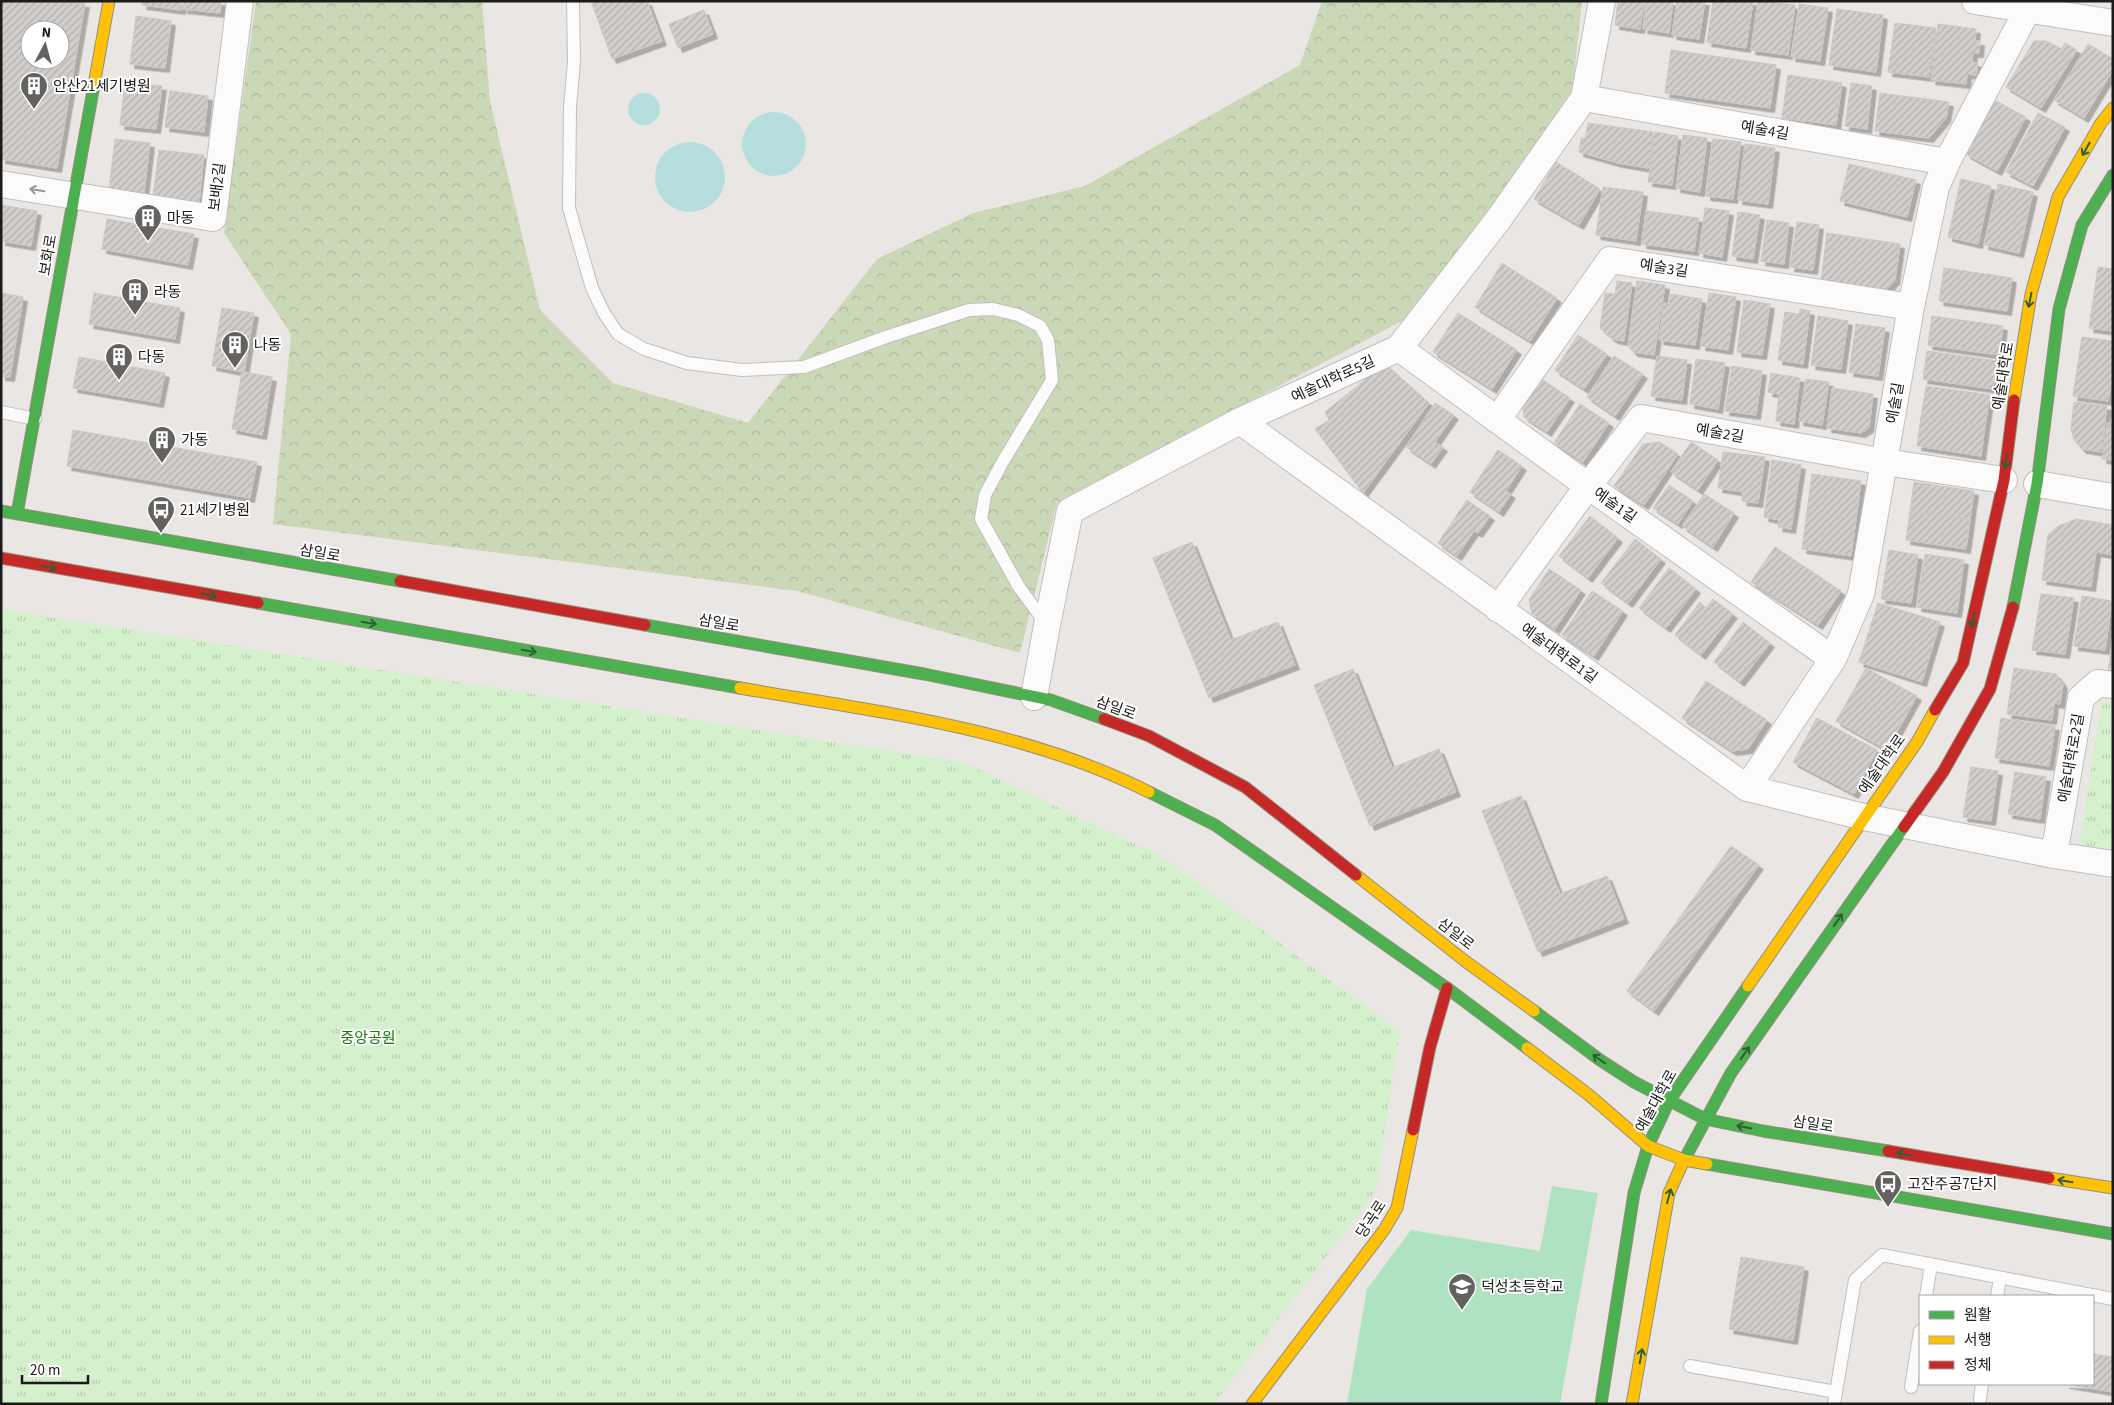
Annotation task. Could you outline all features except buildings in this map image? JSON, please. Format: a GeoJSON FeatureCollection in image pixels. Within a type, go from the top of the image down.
{"type":"FeatureCollection","features":[{"type":"Feature","properties":{"kind":"main road","name":"보화로"},"geometry":{"type":"LineString","coordinates":[[17,514],[109,1]]}},
{"type":"Feature","properties":{"kind":"main road","name":"예술대학로"},"geometry":{"type":"LineString","coordinates":[[1601,1404],[1634,1193],[1648,1146],[1669,1101],[1917,742],[1963,663],[2004,480],[2015,389],[2031,294],[2058,197],[2101,124],[2113,108]]}},
{"type":"Feature","properties":{"kind":"main road"},"geometry":{"type":"LineString","coordinates":[[1632,1404],[1669,1193],[1684,1160],[1730,1073],[1943,772],[1990,690],[2011,615],[2037,484],[2059,309],[2082,225],[2113,174]]}},
{"type":"Feature","properties":{"kind":"main road","name":"삼일로"},"geometry":{"type":"LineString","coordinates":[[1,512],[924,674],[1051,700],[1149,736],[1245,787],[1465,961],[1600,1060],[1634,1082],[1705,1119],[1763,1131],[2113,1188]]}},
{"type":"Feature","properties":{"kind":"main road"},"geometry":{"type":"LineString","coordinates":[[1,558],[906,717],[1018,741],[1119,777],[1216,825],[1447,988],[1589,1095],[1648,1146],[1684,1160],[2113,1234]]}},
{"type":"Feature","properties":{"kind":"main road","name":"당곡로"},"geometry":{"type":"LineString","coordinates":[[1252,1404],[1384,1230],[1398,1208],[1430,1047],[1447,988]]}},
{"type":"Feature","properties":{"kind":"street","name":"보배2길"},"geometry":{"type":"LineString","coordinates":[[1,184],[213,218],[240,1]]}},
{"type":"Feature","properties":{"kind":"street","name":"예술대학로5길"},"geometry":{"type":"LineString","coordinates":[[1034,697],[1070,511],[1240,421],[1400,348],[1498,220],[1584,98],[1602,1]]}},
{"type":"Feature","properties":{"kind":"street"},"geometry":{"type":"LineString","coordinates":[[1975,1],[2113,22]]}},
{"type":"Feature","properties":{"kind":"street","name":"예술길"},"geometry":{"type":"LineString","coordinates":[[1747,788],[1833,659],[1861,594],[1911,307],[1936,187],[1946,162],[2028,9]]}},
{"type":"Feature","properties":{"kind":"street","name":"예술4길"},"geometry":{"type":"LineString","coordinates":[[1584,98],[1946,162]]}},
{"type":"Feature","properties":{"kind":"street","name":"예술3길"},"geometry":{"type":"LineString","coordinates":[[1497,420],[1610,260],[1911,307]]}},
{"type":"Feature","properties":{"kind":"street","name":"예술1길"},"geometry":{"type":"LineString","coordinates":[[1400,348],[1588,486],[1833,659]]}},
{"type":"Feature","properties":{"kind":"street","name":"예술2길"},"geometry":{"type":"LineString","coordinates":[[1588,486],[1641,418],[1885,462]]}},
{"type":"Feature","properties":{"kind":"street","name":"예술대학로1길"},"geometry":{"type":"LineString","coordinates":[[1240,421],[1747,788],[1864,817],[1906,825]]}},
{"type":"Feature","properties":{"kind":"street"},"geometry":{"type":"LineString","coordinates":[[1885,462],[2004,480]]}},
{"type":"Feature","properties":{"kind":"street"},"geometry":{"type":"LineString","coordinates":[[2037,484],[2113,497]]}},
{"type":"Feature","properties":{"kind":"street"},"geometry":{"type":"LineString","coordinates":[[1498,609],[1588,486]]}},
{"type":"Feature","properties":{"kind":"street","name":"예술대학로2길"},"geometry":{"type":"LineString","coordinates":[[2054,855],[2081,698],[2098,683],[2113,685]]}},
{"type":"Feature","properties":{"kind":"street"},"geometry":{"type":"LineString","coordinates":[[1906,825],[2054,855],[2113,864]]}},
{"type":"Feature","properties":{"kind":"lane"},"geometry":{"type":"LineString","coordinates":[[573,1],[574,62],[570,107],[569,208],[592,288],[604,313],[618,334],[644,349],[687,363],[742,370],[804,367],[886,337],[969,310],[993,309],[1018,315],[1040,326],[1048,340],[1052,380],[985,495],[981,519],[1019,587],[1047,625]]}},
{"type":"Feature","properties":{"kind":"lane"},"geometry":{"type":"LineString","coordinates":[[1,412],[35,418]]}},
{"type":"Feature","properties":{"kind":"lane"},"geometry":{"type":"LineString","coordinates":[[1690,1366],[1835,1398],[1855,1280],[1882,1256],[2091,1295]]}},
{"type":"Feature","properties":{"kind":"lane"},"geometry":{"type":"LineString","coordinates":[[1926,1295],[1931,1265]]}},
{"type":"Feature","properties":{"kind":"lane"},"geometry":{"type":"LineString","coordinates":[[1997,1295],[2000,1278]]}},
{"type":"Feature","properties":{"kind":"lane"},"geometry":{"type":"LineString","coordinates":[[2094,1295],[2113,1299]]}},
{"type":"Feature","properties":{"kind":"lane"},"geometry":{"type":"LineString","coordinates":[[1911,1387],[1919,1337]]}},
{"type":"Feature","properties":{"kind":"lane"},"geometry":{"type":"LineString","coordinates":[[1980,1399],[1982,1385]]}},
{"type":"Feature","properties":{"kind":"green space"},"geometry":{"type":"Polygon","coordinates":[[[256,1],[482,1],[490,101],[540,310],[613,383],[748,423],[877,259],[973,213],[1085,186],[1300,65],[1322,1],[1582,1],[1571,103],[1404,320],[1057,503],[1020,653],[797,591],[273,524],[291,334],[224,233],[256,1]]]}},
{"type":"Feature","properties":{"kind":"green space","name":"중앙공원"},"geometry":{"type":"Polygon","coordinates":[[[1,609],[965,763],[1159,855],[1400,1031],[1376,1191],[1214,1404],[1,1404],[1,609]]]}},
{"type":"Feature","properties":{"kind":"green space"},"geometry":{"type":"Polygon","coordinates":[[[2104,701],[2113,702],[2113,852],[2083,847],[2080,844],[2101,704],[2104,701]]]}},
{"type":"Feature","properties":{"kind":"green space","name":"덕성초등학교"},"geometry":{"type":"Polygon","coordinates":[[[1552,1186],[1598,1193],[1560,1404],[1347,1404],[1367,1289],[1411,1230],[1540,1251],[1552,1186]]]}},
{"type":"Feature","properties":{"kind":"water"},"geometry":{"type":"Polygon","coordinates":[[[644,93],[650,94],[655,98],[659,103],[659,115],[655,120],[650,124],[644,125],[638,124],[633,120],[629,115],[628,109],[629,103],[633,98],[638,94],[644,93]]]}},
{"type":"Feature","properties":{"kind":"water"},"geometry":{"type":"Polygon","coordinates":[[[774,112],[786,114],[797,121],[804,132],[806,144],[804,156],[797,167],[786,174],[774,176],[762,174],[751,167],[744,156],[742,144],[744,132],[751,121],[762,114],[774,112]]]}},
{"type":"Feature","properties":{"kind":"water"},"geometry":{"type":"Polygon","coordinates":[[[697,142],[710,148],[719,157],[723,163],[725,177],[723,191],[715,202],[704,210],[683,212],[676,210],[665,202],[657,191],[655,170],[657,163],[665,152],[676,144],[697,142]]]}},
{"type":"Feature","properties":{"kind":"traffic: fast"},"geometry":{"type":"LineString","coordinates":[[17,514],[94,85]]}},
{"type":"Feature","properties":{"kind":"traffic: fast"},"geometry":{"type":"LineString","coordinates":[[2013,607],[2037,484],[2059,309],[2082,225],[2113,175]]}},
{"type":"Feature","properties":{"kind":"traffic: fast"},"geometry":{"type":"LineString","coordinates":[[1,511],[400,581]]}},
{"type":"Feature","properties":{"kind":"traffic: fast"},"geometry":{"type":"LineString","coordinates":[[258,603],[740,688]]}},
{"type":"Feature","properties":{"kind":"traffic: fast"},"geometry":{"type":"LineString","coordinates":[[645,625],[924,674],[1051,700],[1104,719]]}},
{"type":"Feature","properties":{"kind":"traffic: fast"},"geometry":{"type":"LineString","coordinates":[[1149,792],[1215,825],[1447,988],[1527,1048]]}},
{"type":"Feature","properties":{"kind":"traffic: fast"},"geometry":{"type":"LineString","coordinates":[[1684,1160],[1731,1073],[1904,827]]}},
{"type":"Feature","properties":{"kind":"traffic: fast"},"geometry":{"type":"LineString","coordinates":[[1601,1404],[1634,1193],[1648,1146],[1669,1101],[1748,986]]}},
{"type":"Feature","properties":{"kind":"traffic: fast"},"geometry":{"type":"LineString","coordinates":[[1534,1011],[1600,1060],[1634,1082],[1705,1119],[1763,1131],[1888,1151]]}},
{"type":"Feature","properties":{"kind":"traffic: fast"},"geometry":{"type":"LineString","coordinates":[[1707,1164],[2113,1234]]}},
{"type":"Feature","properties":{"kind":"traffic: slow"},"geometry":{"type":"LineString","coordinates":[[94,85],[109,1]]}},
{"type":"Feature","properties":{"kind":"traffic: slow"},"geometry":{"type":"LineString","coordinates":[[2014,400],[2031,294],[2058,197],[2101,123],[2113,108]]}},
{"type":"Feature","properties":{"kind":"traffic: slow"},"geometry":{"type":"LineString","coordinates":[[740,688],[897,715],[1000,737],[1051,752],[1101,770],[1149,792]]}},
{"type":"Feature","properties":{"kind":"traffic: slow"},"geometry":{"type":"LineString","coordinates":[[1748,986],[1917,742],[1935,710]]}},
{"type":"Feature","properties":{"kind":"traffic: slow"},"geometry":{"type":"LineString","coordinates":[[1356,875],[1465,961],[1534,1011]]}},
{"type":"Feature","properties":{"kind":"traffic: slow"},"geometry":{"type":"LineString","coordinates":[[1527,1048],[1589,1095],[1648,1146],[1684,1160],[1707,1164]]}},
{"type":"Feature","properties":{"kind":"traffic: slow"},"geometry":{"type":"LineString","coordinates":[[1252,1404],[1384,1230],[1397,1208],[1413,1130]]}},
{"type":"Feature","properties":{"kind":"traffic: slow"},"geometry":{"type":"LineString","coordinates":[[1632,1404],[1669,1193],[1684,1160]]}},
{"type":"Feature","properties":{"kind":"traffic: slow"},"geometry":{"type":"LineString","coordinates":[[2049,1178],[2113,1188]]}},
{"type":"Feature","properties":{"kind":"traffic: jam"},"geometry":{"type":"LineString","coordinates":[[1935,710],[1963,663],[2004,480],[2014,400]]}},
{"type":"Feature","properties":{"kind":"traffic: jam"},"geometry":{"type":"LineString","coordinates":[[1,558],[258,603]]}},
{"type":"Feature","properties":{"kind":"traffic: jam"},"geometry":{"type":"LineString","coordinates":[[400,581],[645,625]]}},
{"type":"Feature","properties":{"kind":"traffic: jam"},"geometry":{"type":"LineString","coordinates":[[1904,827],[1943,772],[1990,689],[2013,607]]}},
{"type":"Feature","properties":{"kind":"traffic: jam"},"geometry":{"type":"LineString","coordinates":[[1104,719],[1149,736],[1245,787],[1356,875]]}},
{"type":"Feature","properties":{"kind":"traffic: jam"},"geometry":{"type":"LineString","coordinates":[[1413,1130],[1430,1047],[1447,988]]}},
{"type":"Feature","properties":{"kind":"traffic: jam"},"geometry":{"type":"LineString","coordinates":[[1888,1151],[2049,1178]]}},
{"type":"Feature","properties":{"kind":"place","name":"안산21세기병원"},"geometry":{"type":"Point","coordinates":[34,110]}},
{"type":"Feature","properties":{"kind":"place","name":"마동"},"geometry":{"type":"Point","coordinates":[148,242]}},
{"type":"Feature","properties":{"kind":"place","name":"라동"},"geometry":{"type":"Point","coordinates":[135,316]}},
{"type":"Feature","properties":{"kind":"place","name":"나동"},"geometry":{"type":"Point","coordinates":[235,369]}},
{"type":"Feature","properties":{"kind":"place","name":"다동"},"geometry":{"type":"Point","coordinates":[119,381]}},
{"type":"Feature","properties":{"kind":"place","name":"가동"},"geometry":{"type":"Point","coordinates":[162,464]}},
{"type":"Feature","properties":{"kind":"place","name":"21세기병원"},"geometry":{"type":"Point","coordinates":[161,534]}},
{"type":"Feature","properties":{"kind":"place","name":"고잔주공7단지"},"geometry":{"type":"Point","coordinates":[1888,1208]}},
{"type":"Feature","properties":{"kind":"place","name":"덕성초등학교"},"geometry":{"type":"Point","coordinates":[1462,1311]}}]}
